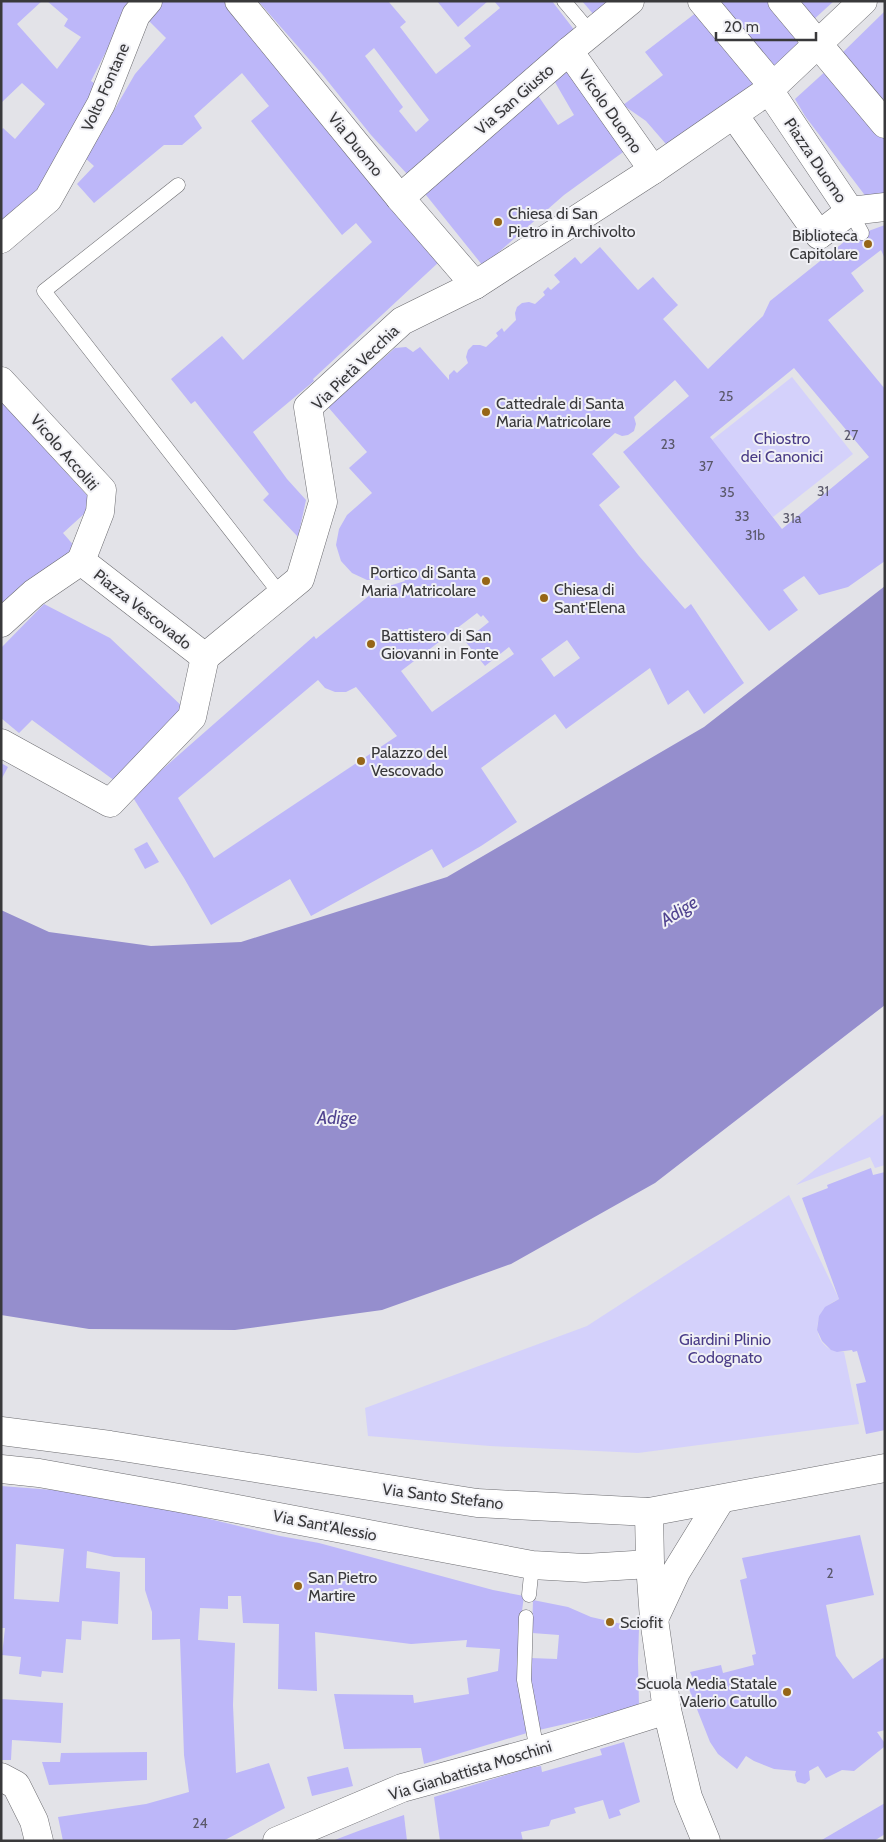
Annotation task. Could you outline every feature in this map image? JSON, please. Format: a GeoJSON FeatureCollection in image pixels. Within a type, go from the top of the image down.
{"type":"FeatureCollection","features":[{"type":"Feature","properties":{"kind":"street","name":"Volto Fontane"},"geometry":{"type":"LineString","coordinates":[[1,239],[48,199],[101,104],[136,15],[148,1]]}},
{"type":"Feature","properties":{"kind":"street","name":"Via Duomo"},"geometry":{"type":"LineString","coordinates":[[239,1],[400,198],[475,285]]}},
{"type":"Feature","properties":{"kind":"street","name":"Via San Giusto"},"geometry":{"type":"LineString","coordinates":[[400,198],[569,51],[630,1]]}},
{"type":"Feature","properties":{"kind":"street","name":"Piazza Duomo"},"geometry":{"type":"LineString","coordinates":[[702,1],[771,88],[856,222],[819,235],[734,114]]}},
{"type":"Feature","properties":{"kind":"street"},"geometry":{"type":"LineString","coordinates":[[782,1],[816,44],[885,124]]}},
{"type":"Feature","properties":{"kind":"street"},"geometry":{"type":"LineString","coordinates":[[653,170],[771,88],[863,1]]}},
{"type":"Feature","properties":{"kind":"street","name":"Vicolo Duomo"},"geometry":{"type":"LineString","coordinates":[[569,51],[653,170]]}},
{"type":"Feature","properties":{"kind":"street","name":"Via Pietà Vecchia"},"geometry":{"type":"LineString","coordinates":[[205,657],[300,579],[323,502],[308,407],[402,321],[475,285],[653,170]]}},
{"type":"Feature","properties":{"kind":"street"},"geometry":{"type":"LineString","coordinates":[[856,222],[885,207]]}},
{"type":"Feature","properties":{"kind":"street","name":"Vicolo Accoliti"},"geometry":{"type":"LineString","coordinates":[[1,381],[102,490],[100,512],[81,560]]}},
{"type":"Feature","properties":{"kind":"street"},"geometry":{"type":"LineString","coordinates":[[1,623],[34,594],[81,560]]}},
{"type":"Feature","properties":{"kind":"street","name":"Piazza Vescovado"},"geometry":{"type":"LineString","coordinates":[[81,560],[205,657]]}},
{"type":"Feature","properties":{"kind":"street"},"geometry":{"type":"LineString","coordinates":[[1,743],[110,803],[192,717],[205,657]]}},
{"type":"Feature","properties":{"kind":"street","name":"Via Santo Stefano"},"geometry":{"type":"LineString","coordinates":[[1,1431],[110,1445],[477,1503],[649,1512],[885,1468]]}},
{"type":"Feature","properties":{"kind":"street","name":"Via Sant'Alessio"},"geometry":{"type":"LineString","coordinates":[[1,1469],[39,1473],[179,1498],[532,1564],[585,1568],[650,1564]]}},
{"type":"Feature","properties":{"kind":"street"},"geometry":{"type":"LineString","coordinates":[[654,1619],[676,1572],[722,1499]]}},
{"type":"Feature","properties":{"kind":"street"},"geometry":{"type":"LineString","coordinates":[[649,1512],[654,1619],[667,1710],[688,1797],[706,1841]]}},
{"type":"Feature","properties":{"kind":"street","name":"Via Gianbattista Moschini"},"geometry":{"type":"LineString","coordinates":[[277,1841],[402,1788],[667,1710]]}},
{"type":"Feature","properties":{"kind":"street"},"geometry":{"type":"LineString","coordinates":[[1,1777],[16,1785],[34,1821],[40,1841]]}},
{"type":"Feature","properties":{"kind":"street"},"geometry":{"type":"LineString","coordinates":[[688,1797],[691,1841]]}},
{"type":"Feature","properties":{"kind":"lane"},"geometry":{"type":"LineString","coordinates":[[564,1],[591,33]]}},
{"type":"Feature","properties":{"kind":"lane"},"geometry":{"type":"LineString","coordinates":[[178,185],[44,291],[281,595]]}},
{"type":"Feature","properties":{"kind":"lane"},"geometry":{"type":"LineString","coordinates":[[529,1595],[532,1564]]}},
{"type":"Feature","properties":{"kind":"lane"},"geometry":{"type":"LineString","coordinates":[[526,1617],[524,1680],[536,1750]]}},
{"type":"Feature","properties":{"kind":"green space","name":"Chiostro dei Canonici"},"geometry":{"type":"Polygon","coordinates":[[[792,377],[853,454],[773,517],[712,440],[792,377]]]}},
{"type":"Feature","properties":{"kind":"green space"},"geometry":{"type":"Polygon","coordinates":[[[885,1113],[885,1165],[875,1168],[870,1157],[796,1185],[885,1113]]]}},
{"type":"Feature","properties":{"kind":"green space","name":"Giardini Plinio Codognato"},"geometry":{"type":"Polygon","coordinates":[[[789,1195],[839,1299],[822,1312],[817,1330],[825,1345],[833,1350],[844,1352],[859,1424],[638,1453],[490,1446],[368,1436],[365,1408],[587,1326],[789,1195]]]}},
{"type":"Feature","properties":{"kind":"water","name":"Adige"},"geometry":{"type":"Polygon","coordinates":[[[885,586],[885,1005],[655,1183],[511,1264],[382,1310],[235,1330],[89,1329],[1,1315],[1,910],[49,932],[151,946],[241,942],[447,877],[704,727],[885,586]]]}},
{"type":"Feature","properties":{"kind":"building"},"geometry":{"type":"Polygon","coordinates":[[[1,1],[42,1],[17,24],[57,69],[81,37],[64,26],[68,19],[47,1],[230,1],[440,261],[313,379],[314,381],[253,432],[287,479],[306,500],[298,537],[263,500],[269,494],[195,401],[191,404],[171,379],[222,336],[243,360],[372,242],[356,223],[342,235],[251,121],[269,106],[242,73],[194,116],[202,128],[182,145],[164,145],[94,203],[77,184],[94,166],[84,157],[98,138],[135,74],[166,38],[146,18],[115,34],[91,81],[102,88],[50,185],[1,229],[1,130],[3,128],[15,139],[45,104],[22,83],[1,103],[1,1]]]}},
{"type":"Feature","properties":{"kind":"building"},"geometry":{"type":"Polygon","coordinates":[[[258,1],[388,1],[406,22],[400,27],[436,74],[471,46],[464,38],[500,8],[494,1],[552,1],[575,31],[408,175],[371,135],[322,74],[258,1]],[[374,48],[365,56],[403,107],[399,111],[416,132],[429,120],[374,48]]]}},
{"type":"Feature","properties":{"kind":"building"},"geometry":{"type":"Polygon","coordinates":[[[437,1],[488,1],[458,27],[437,1]]]}},
{"type":"Feature","properties":{"kind":"building"},"geometry":{"type":"Polygon","coordinates":[[[582,1],[609,1],[594,15],[582,1]]]}},
{"type":"Feature","properties":{"kind":"building"},"geometry":{"type":"Polygon","coordinates":[[[719,1],[774,1],[804,38],[773,70],[719,1]]]}},
{"type":"Feature","properties":{"kind":"building"},"geometry":{"type":"Polygon","coordinates":[[[795,1],[834,1],[812,21],[795,1]]]}},
{"type":"Feature","properties":{"kind":"building"},"geometry":{"type":"Polygon","coordinates":[[[885,11],[885,109],[838,57],[885,11]]]}},
{"type":"Feature","properties":{"kind":"building"},"geometry":{"type":"Polygon","coordinates":[[[697,12],[758,82],[672,151],[646,121],[623,105],[663,75],[645,52],[697,12]]]}},
{"type":"Feature","properties":{"kind":"building"},"geometry":{"type":"Polygon","coordinates":[[[572,59],[626,150],[564,195],[483,266],[422,190],[535,91],[558,125],[574,115],[552,77],[572,59]]]}},
{"type":"Feature","properties":{"kind":"building"},"geometry":{"type":"Polygon","coordinates":[[[828,69],[885,135],[885,196],[873,206],[805,116],[795,99],[828,69]]]}},
{"type":"Feature","properties":{"kind":"building"},"geometry":{"type":"Polygon","coordinates":[[[885,225],[885,259],[881,250],[851,273],[864,291],[828,320],[885,389],[885,561],[848,587],[819,595],[804,576],[783,590],[798,610],[769,631],[623,452],[689,396],[675,380],[634,417],[636,424],[634,431],[622,436],[615,433],[592,454],[620,487],[599,505],[639,556],[685,609],[691,604],[744,683],[704,714],[688,690],[668,705],[650,668],[566,729],[555,714],[481,768],[517,822],[481,846],[443,868],[432,849],[311,916],[290,879],[211,925],[184,878],[132,796],[314,636],[316,639],[376,590],[405,581],[399,573],[383,580],[367,580],[352,573],[341,561],[336,545],[339,529],[347,515],[372,493],[349,468],[367,452],[328,407],[395,348],[406,347],[413,352],[420,347],[449,380],[449,375],[454,370],[457,373],[468,363],[466,357],[468,350],[473,345],[486,347],[498,336],[496,333],[502,328],[504,332],[516,320],[515,313],[517,307],[522,303],[529,302],[535,304],[545,295],[543,292],[548,287],[551,290],[560,282],[554,275],[575,257],[581,264],[600,247],[638,290],[653,277],[678,305],[663,319],[708,369],[763,316],[770,301],[849,238],[885,225]],[[794,368],[710,437],[782,529],[869,457],[794,368]],[[477,613],[401,671],[432,712],[514,654],[509,647],[485,666],[465,641],[489,622],[483,615],[481,617],[477,613]],[[567,640],[541,659],[554,677],[580,658],[567,640]],[[318,680],[178,798],[214,858],[397,736],[356,687],[346,692],[335,692],[325,688],[318,680]]]}},
{"type":"Feature","properties":{"kind":"building"},"geometry":{"type":"Polygon","coordinates":[[[1,399],[95,504],[63,533],[76,548],[1,607],[1,399]]]}},
{"type":"Feature","properties":{"kind":"building"},"geometry":{"type":"Polygon","coordinates":[[[44,604],[110,638],[186,710],[115,781],[32,720],[19,733],[1,718],[1,648],[44,604]]]}},
{"type":"Feature","properties":{"kind":"building"},"geometry":{"type":"Polygon","coordinates":[[[1,763],[8,767],[1,780],[1,763]]]}},
{"type":"Feature","properties":{"kind":"building"},"geometry":{"type":"Polygon","coordinates":[[[147,842],[159,862],[145,869],[134,849],[147,842]]]}},
{"type":"Feature","properties":{"kind":"building"},"geometry":{"type":"Polygon","coordinates":[[[871,1168],[873,1175],[885,1172],[885,1430],[866,1434],[856,1384],[866,1382],[857,1351],[837,1352],[831,1350],[822,1341],[817,1330],[819,1316],[825,1307],[839,1299],[802,1198],[828,1188],[827,1185],[871,1168]]]}},
{"type":"Feature","properties":{"kind":"building"},"geometry":{"type":"Polygon","coordinates":[[[1,1486],[92,1493],[280,1536],[319,1543],[493,1590],[524,1596],[519,1633],[527,1733],[424,1764],[421,1748],[344,1749],[334,1694],[413,1695],[414,1703],[469,1694],[467,1678],[498,1671],[500,1649],[466,1647],[467,1640],[411,1644],[315,1632],[317,1691],[278,1689],[279,1624],[243,1623],[241,1596],[228,1596],[228,1609],[200,1608],[198,1640],[235,1643],[233,1705],[236,1773],[269,1763],[285,1808],[223,1841],[63,1841],[58,1817],[146,1804],[189,1792],[184,1755],[180,1639],[152,1640],[152,1612],[145,1590],[145,1558],[114,1557],[87,1551],[86,1568],[120,1572],[118,1624],[82,1621],[81,1640],[66,1639],[63,1673],[42,1671],[41,1677],[19,1674],[21,1657],[2,1655],[5,1628],[1,1628],[1,1486]],[[16,1544],[14,1599],[59,1602],[64,1549],[16,1544]]]}},
{"type":"Feature","properties":{"kind":"building","name":"Scuola Media Statale Valerio Catullo"},"geometry":{"type":"Polygon","coordinates":[[[860,1535],[874,1595],[826,1605],[836,1656],[853,1679],[883,1658],[885,1660],[885,1730],[877,1732],[884,1742],[884,1747],[854,1771],[842,1770],[826,1778],[818,1766],[809,1771],[810,1780],[805,1784],[797,1782],[796,1771],[774,1769],[746,1756],[737,1769],[718,1754],[710,1742],[687,1684],[694,1681],[690,1672],[721,1665],[723,1673],[754,1665],[752,1655],[756,1654],[740,1580],[747,1578],[742,1558],[860,1535]]]}},
{"type":"Feature","properties":{"kind":"building"},"geometry":{"type":"Polygon","coordinates":[[[533,1600],[568,1607],[591,1617],[639,1628],[639,1707],[539,1730],[530,1688],[530,1658],[557,1659],[559,1635],[532,1633],[533,1600]]]}},
{"type":"Feature","properties":{"kind":"building"},"geometry":{"type":"Polygon","coordinates":[[[1,1699],[63,1703],[61,1743],[12,1740],[11,1760],[1,1760],[1,1699]]]}},
{"type":"Feature","properties":{"kind":"building"},"geometry":{"type":"Polygon","coordinates":[[[624,1742],[640,1802],[619,1810],[621,1815],[609,1819],[603,1800],[574,1808],[576,1813],[551,1820],[549,1826],[521,1832],[523,1841],[440,1841],[434,1797],[529,1768],[541,1766],[542,1772],[602,1755],[600,1749],[624,1742]]]}},
{"type":"Feature","properties":{"kind":"building"},"geometry":{"type":"Polygon","coordinates":[[[147,1752],[147,1780],[49,1785],[42,1762],[60,1762],[61,1753],[147,1752]]]}},
{"type":"Feature","properties":{"kind":"building"},"geometry":{"type":"Polygon","coordinates":[[[348,1767],[353,1786],[312,1796],[307,1777],[348,1767]]]}},
{"type":"Feature","properties":{"kind":"building"},"geometry":{"type":"Polygon","coordinates":[[[885,1803],[885,1834],[874,1841],[820,1841],[885,1803]]]}},
{"type":"Feature","properties":{"kind":"building"},"geometry":{"type":"Polygon","coordinates":[[[404,1815],[407,1841],[332,1841],[361,1830],[404,1815]]]}},
{"type":"Feature","properties":{"kind":"place","name":"Chiesa di San Pietro in Archivolto"},"geometry":{"type":"Point","coordinates":[498,222]}},
{"type":"Feature","properties":{"kind":"place","name":"Biblioteca Capitolare"},"geometry":{"type":"Point","coordinates":[868,244]}},
{"type":"Feature","properties":{"kind":"place","name":"Cattedrale di Santa Maria Matricolare"},"geometry":{"type":"Point","coordinates":[486,412]}},
{"type":"Feature","properties":{"kind":"place","name":"Portico di Santa Maria Matricolare"},"geometry":{"type":"Point","coordinates":[486,581]}},
{"type":"Feature","properties":{"kind":"place","name":"Chiesa di Sant'Elena"},"geometry":{"type":"Point","coordinates":[544,598]}},
{"type":"Feature","properties":{"kind":"place","name":"Battistero di San Giovanni in Fonte"},"geometry":{"type":"Point","coordinates":[371,644]}},
{"type":"Feature","properties":{"kind":"place","name":"Palazzo del Vescovado"},"geometry":{"type":"Point","coordinates":[361,761]}},
{"type":"Feature","properties":{"kind":"place","name":"San Pietro Martire"},"geometry":{"type":"Point","coordinates":[298,1586]}},
{"type":"Feature","properties":{"kind":"place","name":"Sciofit"},"geometry":{"type":"Point","coordinates":[610,1622]}},
{"type":"Feature","properties":{"kind":"place","name":"Scuola Media Statale Valerio Catullo"},"geometry":{"type":"Point","coordinates":[787,1692]}}]}
